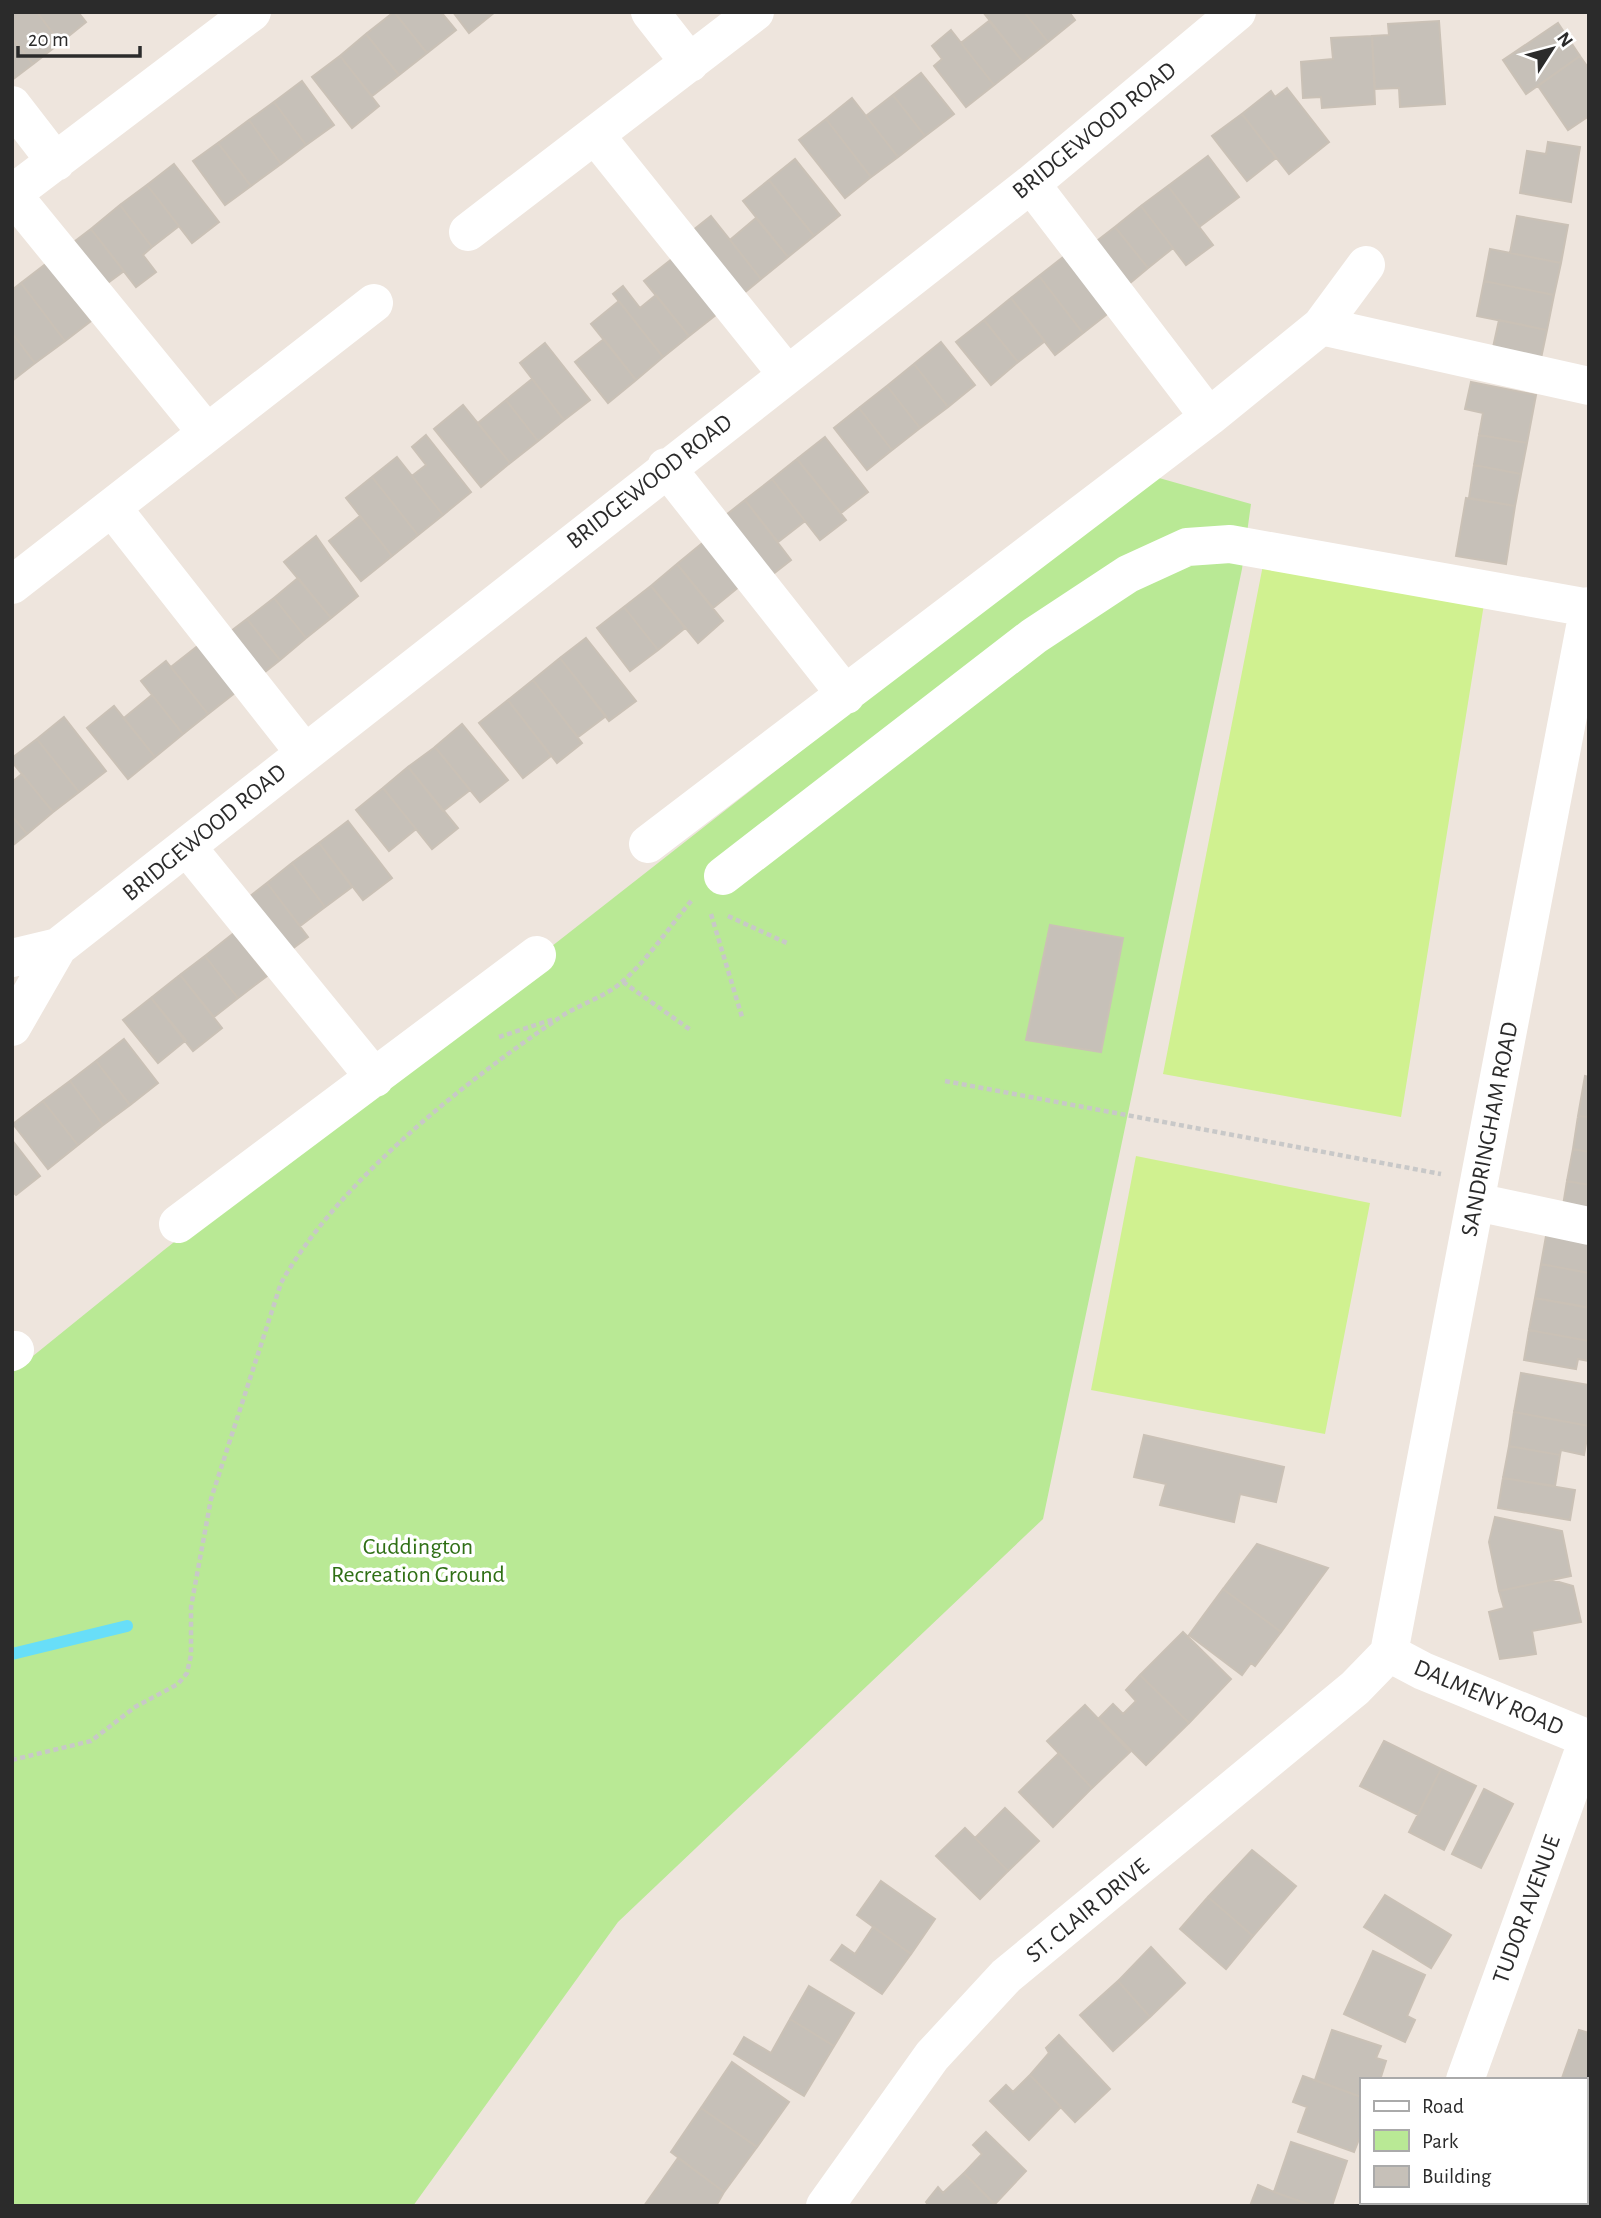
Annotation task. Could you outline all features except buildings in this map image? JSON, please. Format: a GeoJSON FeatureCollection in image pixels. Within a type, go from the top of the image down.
{"type":"FeatureCollection","features":[{"type":"Feature","properties":{"kind":"street"},"geometry":{"type":"LineString","coordinates":[[207,433],[12,194],[252,12]]}},
{"type":"Feature","properties":{"kind":"street"},"geometry":{"type":"LineString","coordinates":[[650,12],[690,64]]}},
{"type":"Feature","properties":{"kind":"street"},"geometry":{"type":"LineString","coordinates":[[468,232],[755,12]]}},
{"type":"Feature","properties":{"kind":"street","name":"BRIDGEWOOD ROAD"},"geometry":{"type":"LineString","coordinates":[[12,1027],[58,947],[666,467],[1031,184],[1237,12]]}},
{"type":"Feature","properties":{"kind":"street"},"geometry":{"type":"LineString","coordinates":[[12,105],[56,162]]}},
{"type":"Feature","properties":{"kind":"street"},"geometry":{"type":"LineString","coordinates":[[595,135],[786,373]]}},
{"type":"Feature","properties":{"kind":"street"},"geometry":{"type":"LineString","coordinates":[[1031,184],[1209,417]]}},
{"type":"Feature","properties":{"kind":"street"},"geometry":{"type":"LineString","coordinates":[[648,844],[1209,417],[1321,326],[1366,265]]}},
{"type":"Feature","properties":{"kind":"street"},"geometry":{"type":"LineString","coordinates":[[12,585],[113,509],[374,303]]}},
{"type":"Feature","properties":{"kind":"street"},"geometry":{"type":"LineString","coordinates":[[1321,326],[1589,386]]}},
{"type":"Feature","properties":{"kind":"street"},"geometry":{"type":"LineString","coordinates":[[666,467],[846,695]]}},
{"type":"Feature","properties":{"kind":"street"},"geometry":{"type":"LineString","coordinates":[[113,509],[304,752]]}},
{"type":"Feature","properties":{"kind":"street"},"geometry":{"type":"LineString","coordinates":[[712,889],[1034,636],[1128,574],[1187,547],[1230,544],[1589,607]]}},
{"type":"Feature","properties":{"kind":"street","name":"SANDRINGHAM ROAD"},"geometry":{"type":"LineString","coordinates":[[1389,1653],[1589,607]]}},
{"type":"Feature","properties":{"kind":"street"},"geometry":{"type":"LineString","coordinates":[[187,847],[375,1078]]}},
{"type":"Feature","properties":{"kind":"street","name":"BRIDGEWOOD ROAD"},"geometry":{"type":"LineString","coordinates":[[12,958],[58,947]]}},
{"type":"Feature","properties":{"kind":"street"},"geometry":{"type":"LineString","coordinates":[[178,1224],[537,955]]}},
{"type":"Feature","properties":{"kind":"street"},"geometry":{"type":"LineString","coordinates":[[1478,1192],[1589,1226]]}},
{"type":"Feature","properties":{"kind":"street","name":"DALMENY ROAD"},"geometry":{"type":"LineString","coordinates":[[1389,1653],[1423,1671],[1588,1739]]}},
{"type":"Feature","properties":{"kind":"street","name":"ST. CLAIR DRIVE"},"geometry":{"type":"LineString","coordinates":[[825,2206],[932,2056],[1006,1976],[1355,1688],[1389,1653]]}},
{"type":"Feature","properties":{"kind":"street","name":"TUDOR AVENUE"},"geometry":{"type":"LineString","coordinates":[[1466,2078],[1588,1739]]}},
{"type":"Feature","properties":{"kind":"path"},"geometry":{"type":"LineString","coordinates":[[693,899],[712,889]]}},
{"type":"Feature","properties":{"kind":"path"},"geometry":{"type":"LineString","coordinates":[[12,1760],[91,1741],[135,1707],[178,1684],[187,1673],[191,1655],[191,1607],[203,1535],[220,1466],[281,1283],[295,1258],[330,1214],[371,1171],[469,1085],[560,1017],[623,982],[693,899],[712,889]]}},
{"type":"Feature","properties":{"kind":"path"},"geometry":{"type":"LineString","coordinates":[[742,1017],[708,906],[789,944]]}},
{"type":"Feature","properties":{"kind":"path"},"geometry":{"type":"LineString","coordinates":[[623,982],[692,1031]]}},
{"type":"Feature","properties":{"kind":"path"},"geometry":{"type":"LineString","coordinates":[[945,1081],[1478,1192]]}},
{"type":"Feature","properties":{"kind":"green space","name":"Cuddington Recreation Ground"},"geometry":{"type":"Polygon","coordinates":[[[1152,476],[1251,504],[1242,569],[1043,1519],[618,1922],[413,2206],[12,2206],[12,1373],[164,1250],[1152,476]]]}},
{"type":"Feature","properties":{"kind":"green space"},"geometry":{"type":"Polygon","coordinates":[[[1264,560],[1484,604],[1401,1117],[1163,1074],[1264,560]]]}},
{"type":"Feature","properties":{"kind":"green space"},"geometry":{"type":"Polygon","coordinates":[[[1136,1156],[1370,1203],[1325,1434],[1091,1390],[1136,1156]]]}},
{"type":"Feature","properties":{"kind":"waterway"},"geometry":{"type":"LineString","coordinates":[[12,1654],[127,1626]]}}]}
